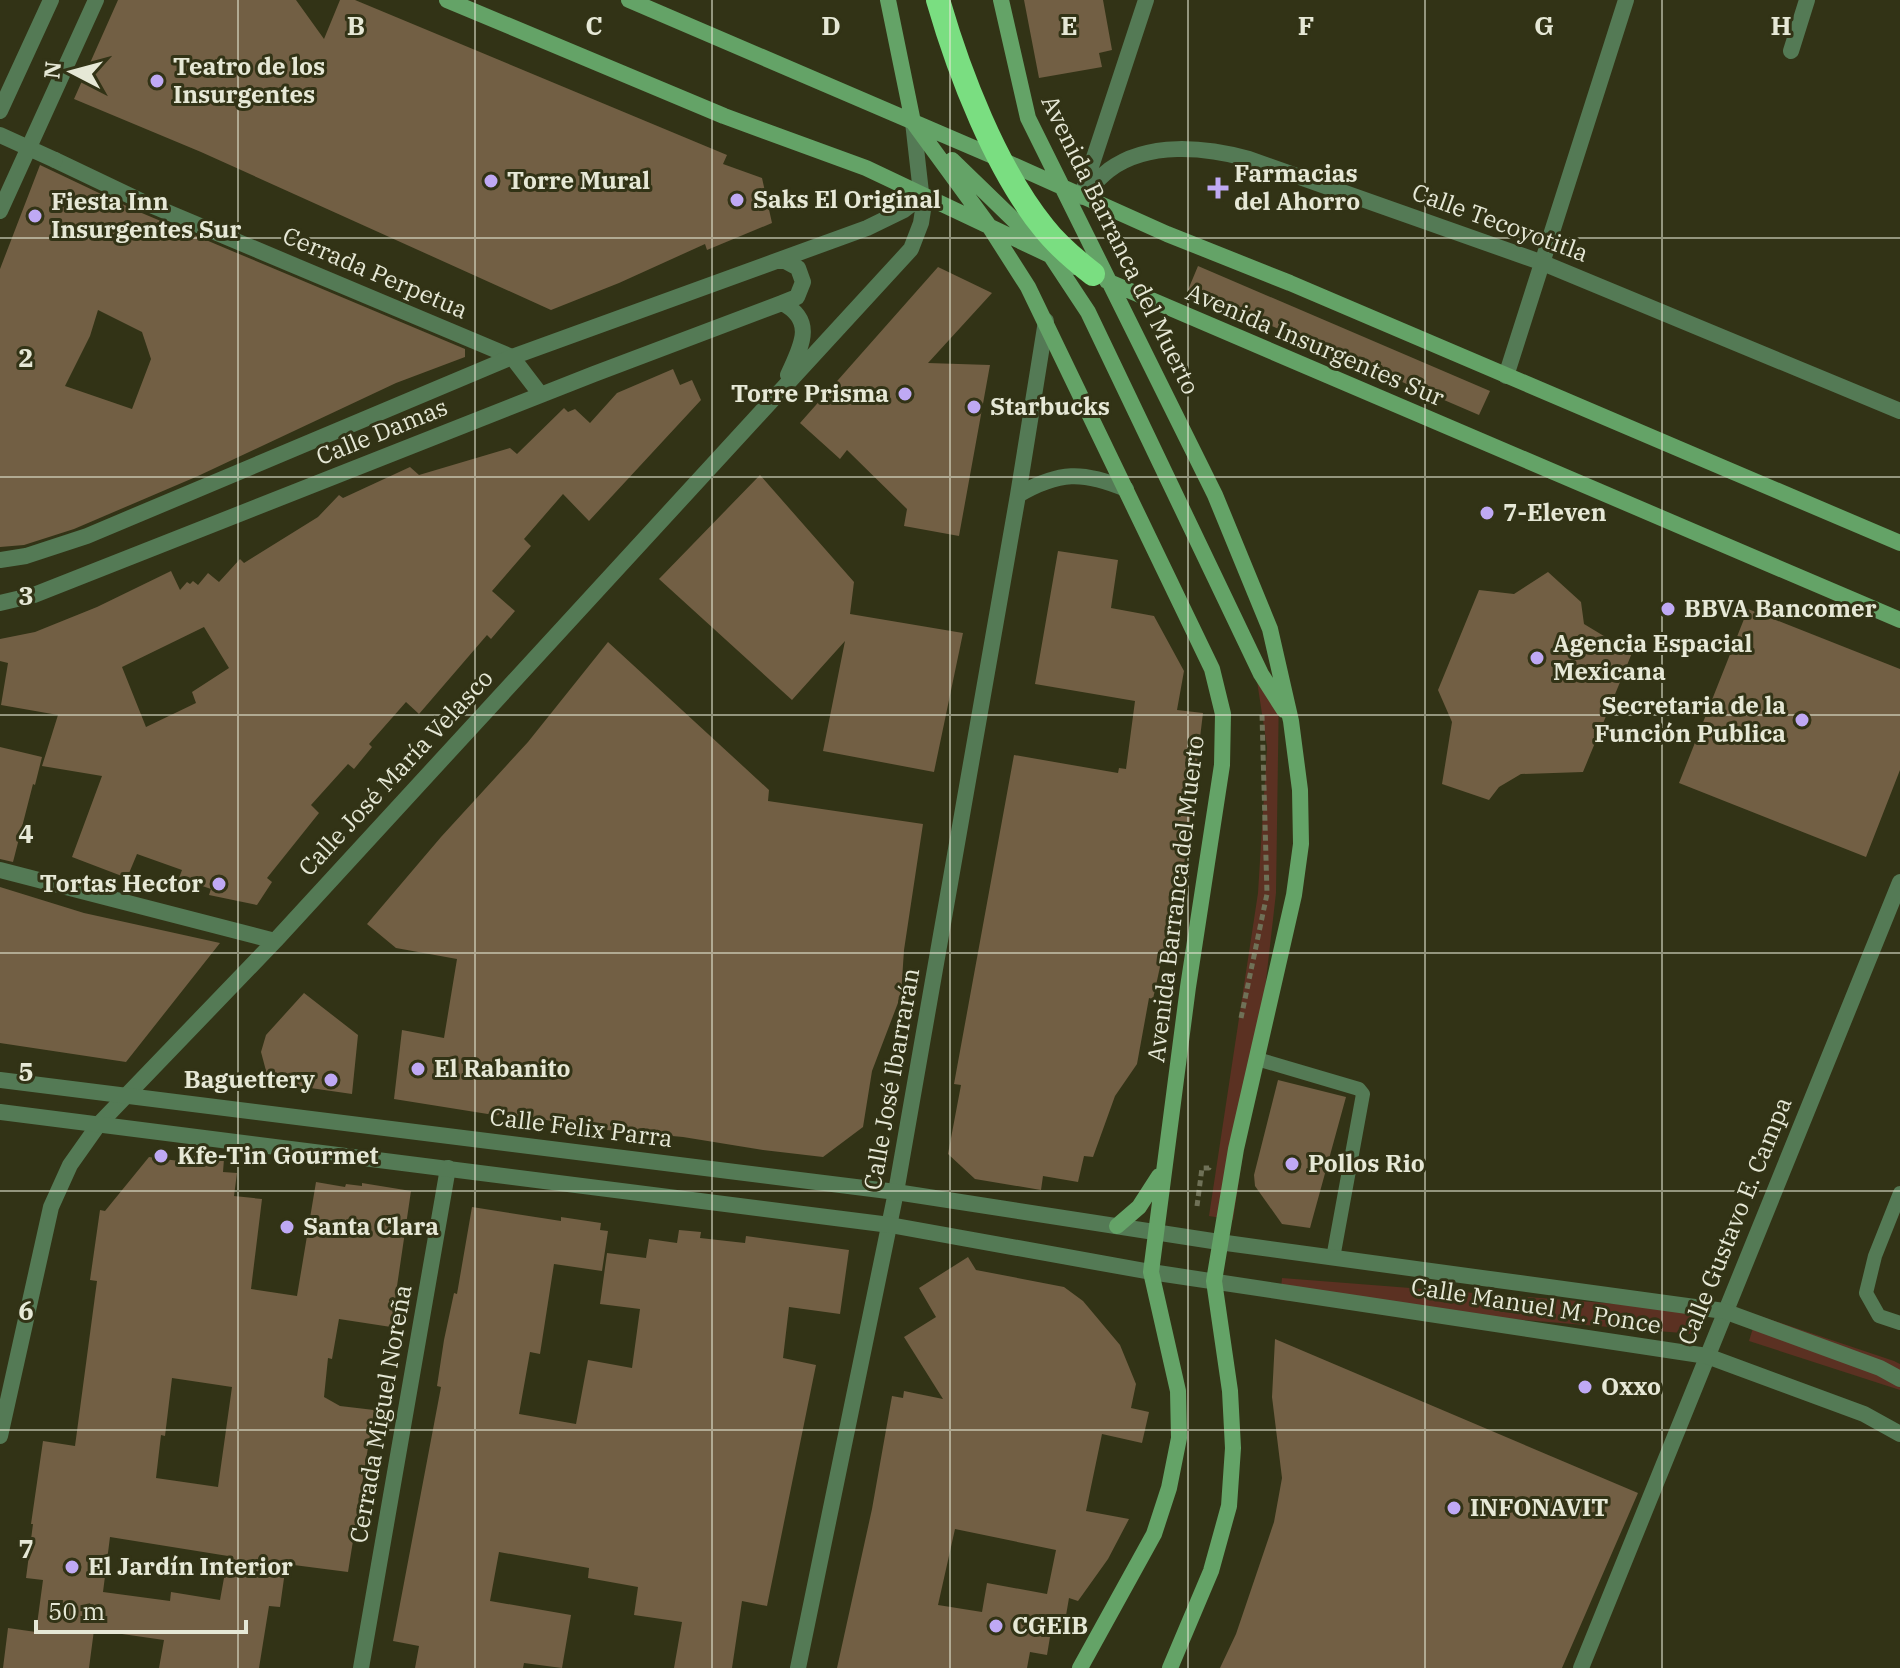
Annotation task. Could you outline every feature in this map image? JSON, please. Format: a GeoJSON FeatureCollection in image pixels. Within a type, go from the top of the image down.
{"type":"FeatureCollection","features":[{"type":"Feature","properties":{"kind":"highway"},"geometry":{"type":"LineString","coordinates":[[938,0],[965,77],[1002,160],[1029,209],[1046,231],[1102,278]]}},
{"type":"Feature","properties":{"kind":"main road","name":"Avenida Insurgentes Sur"},"geometry":{"type":"LineString","coordinates":[[447,0],[724,116],[866,168],[1051,256],[1900,620]]}},
{"type":"Feature","properties":{"kind":"main road","name":"Avenida Insurgentes Sur"},"geometry":{"type":"LineString","coordinates":[[629,0],[1081,197],[1900,543]]}},
{"type":"Feature","properties":{"kind":"main road","name":"Avenida Barranca del Muerto"},"geometry":{"type":"LineString","coordinates":[[888,0],[913,122],[989,226],[1046,321],[1212,669],[1223,714],[1222,765],[1188,987],[1151,1272],[1178,1391],[1179,1438],[1169,1488],[1154,1534],[1080,1668]]}},
{"type":"Feature","properties":{"kind":"main road","name":"Avenida Barranca del Muerto"},"geometry":{"type":"LineString","coordinates":[[1001,0],[1028,118],[1088,239],[1102,278],[1215,495],[1270,629],[1291,721],[1300,790],[1301,844],[1294,895],[1225,1210],[1214,1281],[1230,1391],[1233,1448],[1229,1506],[1211,1571],[1170,1668]]}},
{"type":"Feature","properties":{"kind":"main road"},"geometry":{"type":"LineString","coordinates":[[913,122],[1051,256],[1088,312],[1261,674],[1291,721]]}},
{"type":"Feature","properties":{"kind":"main road"},"geometry":{"type":"LineString","coordinates":[[1117,1226],[1139,1207],[1156,1183],[1167,1156]]}},
{"type":"Feature","properties":{"kind":"street"},"geometry":{"type":"LineString","coordinates":[[0,111],[51,0]]}},
{"type":"Feature","properties":{"kind":"street"},"geometry":{"type":"LineString","coordinates":[[0,211],[96,0]]}},
{"type":"Feature","properties":{"kind":"street"},"geometry":{"type":"LineString","coordinates":[[1088,239],[1081,215],[1081,197],[1146,0]]}},
{"type":"Feature","properties":{"kind":"street"},"geometry":{"type":"LineString","coordinates":[[1506,376],[1626,0]]}},
{"type":"Feature","properties":{"kind":"street"},"geometry":{"type":"LineString","coordinates":[[1791,51],[1807,0]]}},
{"type":"Feature","properties":{"kind":"street"},"geometry":{"type":"LineString","coordinates":[[913,122],[922,196]]}},
{"type":"Feature","properties":{"kind":"street","name":"Cerrada Perpetua"},"geometry":{"type":"LineString","coordinates":[[0,135],[141,201],[512,357]]}},
{"type":"Feature","properties":{"kind":"street","name":"Calle Tecoyotitla"},"geometry":{"type":"LineString","coordinates":[[1081,197],[1109,170],[1129,159],[1170,150],[1219,152],[1249,159],[1543,263],[1900,411]]}},
{"type":"Feature","properties":{"kind":"street","name":"Calle Damas"},"geometry":{"type":"LineString","coordinates":[[0,560],[26,556],[87,536],[512,357],[884,221],[922,196]]}},
{"type":"Feature","properties":{"kind":"street","name":"Calle José María Velasco"},"geometry":{"type":"LineString","coordinates":[[0,1436],[51,1207],[70,1165],[99,1124],[275,941],[911,249],[921,223],[922,196]]}},
{"type":"Feature","properties":{"kind":"street"},"geometry":{"type":"LineString","coordinates":[[778,261],[798,268],[803,282],[797,297],[782,303]]}},
{"type":"Feature","properties":{"kind":"street"},"geometry":{"type":"LineString","coordinates":[[782,303],[799,316],[803,336],[782,388]]}},
{"type":"Feature","properties":{"kind":"street","name":"Calle Damas"},"geometry":{"type":"LineString","coordinates":[[0,603],[34,595],[782,303]]}},
{"type":"Feature","properties":{"kind":"street","name":"Calle José Ibarrarán"},"geometry":{"type":"LineString","coordinates":[[798,1668],[890,1225],[1046,321]]}},
{"type":"Feature","properties":{"kind":"street"},"geometry":{"type":"LineString","coordinates":[[512,357],[541,395]]}},
{"type":"Feature","properties":{"kind":"street"},"geometry":{"type":"LineString","coordinates":[[1018,495],[1043,481],[1071,475],[1099,478],[1126,489]]}},
{"type":"Feature","properties":{"kind":"street"},"geometry":{"type":"LineString","coordinates":[[0,870],[275,941]]}},
{"type":"Feature","properties":{"kind":"street","name":"Calle Gustavo E. Campa"},"geometry":{"type":"LineString","coordinates":[[1581,1668],[1900,882]]}},
{"type":"Feature","properties":{"kind":"street","name":"Calle Felix Parra"},"geometry":{"type":"LineString","coordinates":[[0,1080],[896,1192],[1155,1232]]}},
{"type":"Feature","properties":{"kind":"street"},"geometry":{"type":"LineString","coordinates":[[0,1112],[890,1225],[1151,1272]]}},
{"type":"Feature","properties":{"kind":"street","name":"Cerrada Miguel Noreña"},"geometry":{"type":"LineString","coordinates":[[361,1668],[448,1168]]}},
{"type":"Feature","properties":{"kind":"street","name":"Calle Manuel M. Ponce"},"geometry":{"type":"LineString","coordinates":[[1155,1232],[1724,1311],[1880,1368],[1900,1379]]}},
{"type":"Feature","properties":{"kind":"street","name":"Calle Manuel M. Ponce"},"geometry":{"type":"LineString","coordinates":[[1151,1272],[1707,1356],[1864,1414],[1900,1434]]}},
{"type":"Feature","properties":{"kind":"lane"},"geometry":{"type":"LineString","coordinates":[[1257,1059],[1359,1089],[1363,1094],[1333,1258]]}},
{"type":"Feature","properties":{"kind":"lane"},"geometry":{"type":"LineString","coordinates":[[1900,1193],[1875,1256],[1866,1293],[1879,1316],[1900,1323]]}},
{"type":"Feature","properties":{"kind":"path"},"geometry":{"type":"LineString","coordinates":[[1238,1031],[1267,894],[1261,674]]}},
{"type":"Feature","properties":{"kind":"path"},"geometry":{"type":"LineString","coordinates":[[1197,1206],[1202,1168],[1209,1168],[1212,1153]]}},
{"type":"Feature","properties":{"kind":"path"},"geometry":{"type":"LineString","coordinates":[[1160,1199],[1225,1210]]}},
{"type":"Feature","properties":{"kind":"shaded area"},"geometry":{"type":"Polygon","coordinates":[[[1254,661],[1279,689],[1276,893],[1257,1059],[1233,1220],[1209,1216],[1258,893],[1267,747],[1254,661]]]}},
{"type":"Feature","properties":{"kind":"shaded area"},"geometry":{"type":"Polygon","coordinates":[[[1282,1278],[1695,1310],[1694,1334],[1280,1300],[1282,1278]]]}},
{"type":"Feature","properties":{"kind":"shaded area"},"geometry":{"type":"Polygon","coordinates":[[[1757,1315],[1900,1364],[1900,1390],[1749,1341],[1757,1315]]]}},
{"type":"Feature","properties":{"kind":"building"},"geometry":{"type":"Polygon","coordinates":[[[118,0],[296,0],[324,39],[340,0],[355,0],[727,155],[723,164],[762,178],[772,223],[707,250],[705,244],[551,310],[201,152],[74,99],[118,0]]]}},
{"type":"Feature","properties":{"kind":"building"},"geometry":{"type":"Polygon","coordinates":[[[1024,0],[1103,0],[1112,50],[1099,53],[1102,67],[1039,78],[1024,0]]]}},
{"type":"Feature","properties":{"kind":"building"},"geometry":{"type":"Polygon","coordinates":[[[40,165],[137,211],[465,349],[465,357],[396,383],[198,476],[74,529],[24,545],[0,547],[0,269],[40,165]],[[98,310],[90,336],[65,386],[132,409],[151,359],[142,332],[98,310]]]}},
{"type":"Feature","properties":{"kind":"building"},"geometry":{"type":"Polygon","coordinates":[[[1198,266],[1490,391],[1479,415],[1188,290],[1198,266]]]}},
{"type":"Feature","properties":{"kind":"building","name":"Torre Prisma"},"geometry":{"type":"Polygon","coordinates":[[[938,267],[992,293],[928,363],[990,365],[959,536],[904,526],[907,509],[847,450],[840,459],[800,423],[938,267]]]}},
{"type":"Feature","properties":{"kind":"building"},"geometry":{"type":"Polygon","coordinates":[[[673,369],[680,385],[692,380],[701,400],[589,521],[563,494],[524,539],[531,546],[492,591],[515,611],[491,639],[487,635],[419,714],[406,702],[369,744],[372,747],[354,769],[348,764],[311,805],[319,813],[267,878],[272,882],[257,905],[209,895],[211,889],[179,878],[182,870],[137,854],[127,878],[72,857],[102,776],[42,766],[58,715],[1,705],[8,663],[0,661],[0,639],[35,632],[97,607],[171,571],[180,590],[187,582],[190,584],[193,581],[198,585],[208,573],[219,582],[240,559],[244,563],[318,517],[339,495],[343,498],[410,467],[419,475],[510,448],[517,454],[564,408],[568,412],[575,409],[590,423],[617,393],[673,369]],[[204,627],[122,667],[146,727],[196,703],[192,692],[229,668],[204,627]]]}},
{"type":"Feature","properties":{"kind":"building"},"geometry":{"type":"Polygon","coordinates":[[[760,475],[854,582],[850,614],[963,633],[934,772],[823,751],[845,641],[792,700],[659,579],[760,475]]]}},
{"type":"Feature","properties":{"kind":"building"},"geometry":{"type":"Polygon","coordinates":[[[1058,551],[1118,560],[1111,608],[1154,616],[1184,671],[1177,710],[1203,713],[1186,853],[1167,954],[1163,953],[1153,999],[1149,998],[1137,1064],[1115,1096],[1093,1157],[1084,1156],[1078,1182],[1043,1176],[1041,1190],[975,1179],[948,1154],[961,1085],[954,1084],[1014,755],[1118,773],[1119,768],[1126,769],[1135,701],[1035,684],[1058,551]]]}},
{"type":"Feature","properties":{"kind":"building"},"geometry":{"type":"Polygon","coordinates":[[[1548,572],[1581,602],[1584,624],[1632,653],[1583,772],[1521,774],[1499,787],[1489,800],[1442,784],[1452,722],[1438,690],[1479,590],[1514,594],[1548,572]]]}},
{"type":"Feature","properties":{"kind":"building","name":"Secretaria de la Función Publica"},"geometry":{"type":"Polygon","coordinates":[[[1748,609],[1900,669],[1900,770],[1866,857],[1679,783],[1748,609]]]}},
{"type":"Feature","properties":{"kind":"building"},"geometry":{"type":"Polygon","coordinates":[[[608,642],[769,790],[768,801],[923,824],[904,950],[901,995],[872,1071],[863,1127],[823,1157],[683,1137],[596,1129],[394,1099],[402,1030],[444,1038],[457,959],[396,948],[367,924],[528,742],[608,642]]]}},
{"type":"Feature","properties":{"kind":"building"},"geometry":{"type":"Polygon","coordinates":[[[0,747],[42,757],[13,862],[0,859],[0,747]]]}},
{"type":"Feature","properties":{"kind":"building"},"geometry":{"type":"Polygon","coordinates":[[[0,887],[84,913],[220,943],[126,1062],[0,1043],[0,887]]]}},
{"type":"Feature","properties":{"kind":"building"},"geometry":{"type":"Polygon","coordinates":[[[304,993],[358,1035],[352,1094],[269,1082],[261,1052],[266,1035],[304,993]]]}},
{"type":"Feature","properties":{"kind":"building","name":"Pollos Rio"},"geometry":{"type":"Polygon","coordinates":[[[1278,1080],[1346,1097],[1310,1228],[1282,1224],[1255,1186],[1254,1175],[1278,1080]]]}},
{"type":"Feature","properties":{"kind":"building"},"geometry":{"type":"Polygon","coordinates":[[[194,1156],[224,1159],[223,1172],[237,1173],[234,1196],[262,1199],[251,1289],[297,1296],[316,1182],[345,1187],[346,1184],[362,1186],[362,1183],[411,1191],[391,1327],[339,1319],[332,1359],[328,1358],[324,1397],[340,1406],[374,1410],[348,1572],[286,1564],[280,1607],[269,1606],[259,1668],[159,1668],[164,1640],[94,1630],[89,1668],[3,1668],[8,1628],[36,1632],[43,1580],[26,1578],[43,1441],[75,1446],[97,1281],[90,1280],[100,1210],[105,1211],[149,1157],[194,1163],[194,1156]],[[172,1378],[156,1478],[218,1487],[232,1387],[172,1378]],[[110,1537],[103,1592],[170,1601],[171,1592],[220,1600],[228,1556],[110,1537]]]}},
{"type":"Feature","properties":{"kind":"building"},"geometry":{"type":"Polygon","coordinates":[[[472,1207],[561,1221],[561,1217],[601,1223],[600,1230],[608,1231],[602,1271],[554,1264],[540,1354],[530,1352],[519,1414],[576,1424],[588,1360],[632,1368],[640,1309],[600,1304],[607,1253],[646,1258],[649,1239],[677,1243],[679,1230],[701,1232],[700,1238],[745,1243],[746,1236],[849,1250],[840,1314],[789,1307],[783,1358],[816,1365],[767,1606],[742,1601],[732,1668],[674,1668],[682,1622],[634,1615],[638,1587],[588,1578],[589,1568],[499,1552],[490,1601],[571,1615],[562,1668],[524,1663],[523,1668],[415,1668],[419,1646],[393,1641],[441,1387],[437,1386],[444,1340],[454,1293],[457,1294],[472,1207]]]}},
{"type":"Feature","properties":{"kind":"building"},"geometry":{"type":"Polygon","coordinates":[[[968,1257],[976,1270],[1064,1287],[1083,1301],[1120,1345],[1136,1384],[1131,1408],[1149,1412],[1142,1443],[1102,1434],[1086,1511],[1129,1519],[1108,1559],[1078,1601],[1069,1598],[1064,1627],[1052,1625],[1047,1655],[1030,1652],[1027,1668],[837,1668],[872,1509],[892,1396],[903,1398],[904,1391],[943,1399],[904,1337],[936,1317],[919,1288],[968,1257]],[[955,1529],[938,1605],[982,1612],[987,1583],[1047,1594],[1056,1550],[955,1529]]]}},
{"type":"Feature","properties":{"kind":"building","name":"INFONAVIT"},"geometry":{"type":"Polygon","coordinates":[[[1275,1339],[1638,1493],[1562,1668],[1220,1668],[1236,1634],[1274,1522],[1282,1478],[1272,1397],[1275,1339]]]}},
{"type":"Feature","properties":{"kind":"place","name":"Teatro de los Insurgentes"},"geometry":{"type":"Point","coordinates":[157,81]}},
{"type":"Feature","properties":{"kind":"place","name":"Torre Mural"},"geometry":{"type":"Point","coordinates":[491,181]}},
{"type":"Feature","properties":{"kind":"place","name":"Farmacias del Ahorro"},"geometry":{"type":"Point","coordinates":[1218,188]}},
{"type":"Feature","properties":{"kind":"place","name":"Saks El Original"},"geometry":{"type":"Point","coordinates":[737,200]}},
{"type":"Feature","properties":{"kind":"place","name":"Fiesta Inn Insurgentes Sur"},"geometry":{"type":"Point","coordinates":[35,216]}},
{"type":"Feature","properties":{"kind":"place","name":"Torre Prisma"},"geometry":{"type":"Point","coordinates":[905,394]}},
{"type":"Feature","properties":{"kind":"place","name":"Starbucks"},"geometry":{"type":"Point","coordinates":[974,407]}},
{"type":"Feature","properties":{"kind":"place","name":"7-Eleven"},"geometry":{"type":"Point","coordinates":[1487,513]}},
{"type":"Feature","properties":{"kind":"place","name":"BBVA Bancomer"},"geometry":{"type":"Point","coordinates":[1668,609]}},
{"type":"Feature","properties":{"kind":"place","name":"Agencia Espacial Mexicana"},"geometry":{"type":"Point","coordinates":[1537,658]}},
{"type":"Feature","properties":{"kind":"place","name":"Secretaria de la Función Publica"},"geometry":{"type":"Point","coordinates":[1802,720]}},
{"type":"Feature","properties":{"kind":"place","name":"Tortas Hector"},"geometry":{"type":"Point","coordinates":[219,884]}},
{"type":"Feature","properties":{"kind":"place","name":"El Rabanito"},"geometry":{"type":"Point","coordinates":[418,1069]}},
{"type":"Feature","properties":{"kind":"place","name":"Baguettery"},"geometry":{"type":"Point","coordinates":[331,1080]}},
{"type":"Feature","properties":{"kind":"place","name":"Kfe-Tin Gourmet"},"geometry":{"type":"Point","coordinates":[161,1156]}},
{"type":"Feature","properties":{"kind":"place","name":"Pollos Rio"},"geometry":{"type":"Point","coordinates":[1292,1164]}},
{"type":"Feature","properties":{"kind":"place","name":"Santa Clara"},"geometry":{"type":"Point","coordinates":[287,1227]}},
{"type":"Feature","properties":{"kind":"place","name":"Oxxo"},"geometry":{"type":"Point","coordinates":[1585,1387]}},
{"type":"Feature","properties":{"kind":"place","name":"INFONAVIT"},"geometry":{"type":"Point","coordinates":[1454,1508]}},
{"type":"Feature","properties":{"kind":"place","name":"El Jardín Interior"},"geometry":{"type":"Point","coordinates":[72,1567]}},
{"type":"Feature","properties":{"kind":"place","name":"CGEIB"},"geometry":{"type":"Point","coordinates":[996,1626]}}]}
